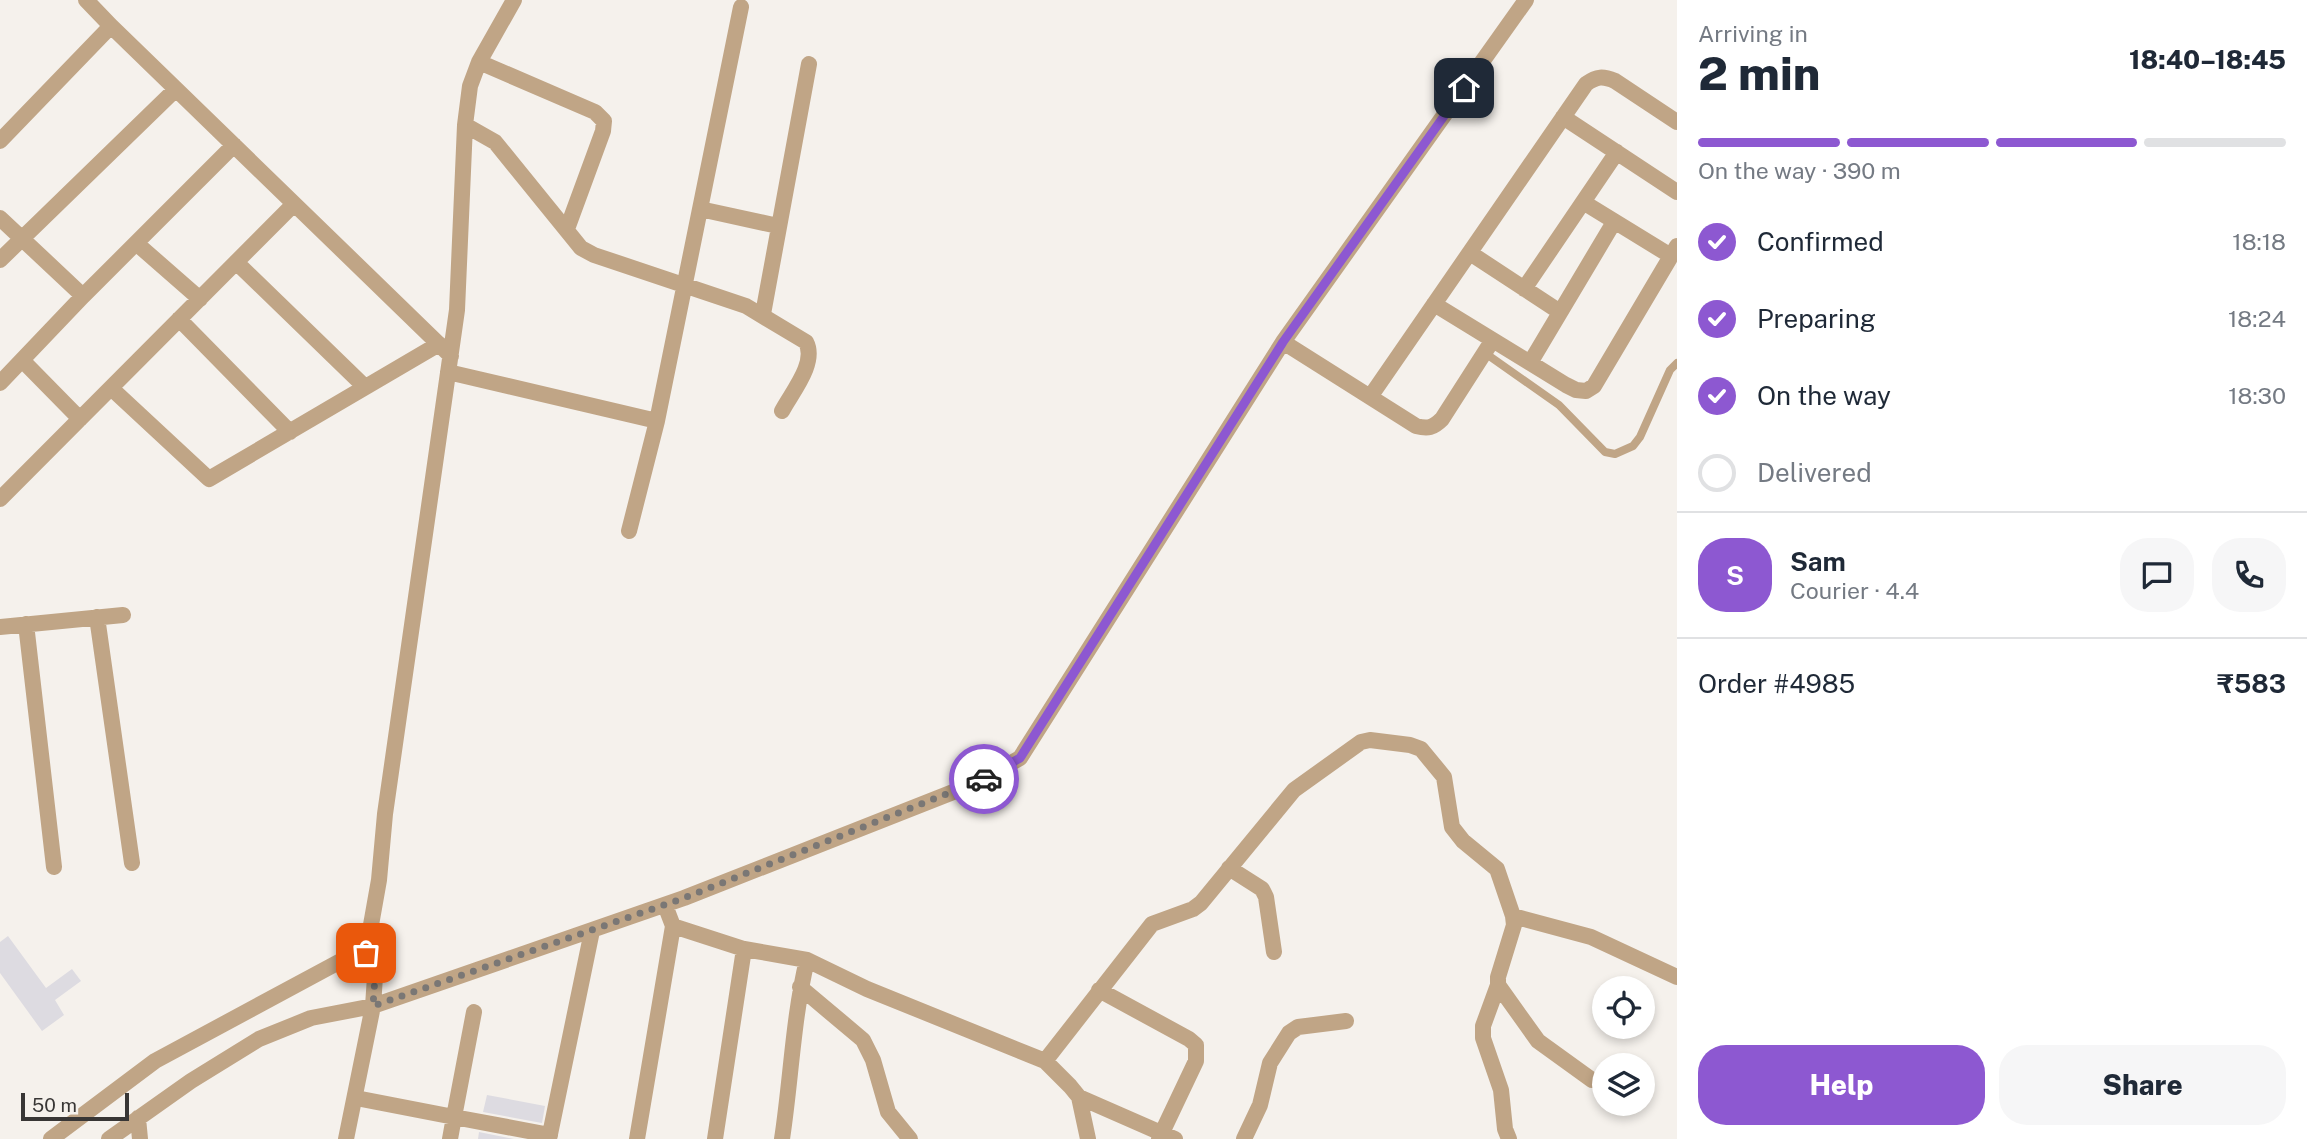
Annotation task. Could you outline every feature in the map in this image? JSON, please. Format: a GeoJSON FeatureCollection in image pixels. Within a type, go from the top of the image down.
{"type":"FeatureCollection","features":[{"type":"Feature","properties":{"kind":"street"},"geometry":{"type":"LineString","coordinates":[[86,0],[446,358],[657,421]]}},
{"type":"Feature","properties":{"kind":"street"},"geometry":{"type":"LineString","coordinates":[[346,1139],[373,1006],[376,980],[371,957],[385,814],[446,358],[457,310],[465,125],[470,86],[514,0]]}},
{"type":"Feature","properties":{"kind":"street"},"geometry":{"type":"LineString","coordinates":[[110,1139],[191,1081],[258,1039],[311,1018],[373,1006],[665,905],[976,783],[1020,758],[1283,342],[1526,0]]}},
{"type":"Feature","properties":{"kind":"street"},"geometry":{"type":"LineString","coordinates":[[629,531],[657,421],[741,7]]}},
{"type":"Feature","properties":{"kind":"street"},"geometry":{"type":"LineString","coordinates":[[0,141],[111,26]]}},
{"type":"Feature","properties":{"kind":"street"},"geometry":{"type":"LineString","coordinates":[[480,62],[595,112],[604,121],[603,131],[567,229]]}},
{"type":"Feature","properties":{"kind":"street"},"geometry":{"type":"LineString","coordinates":[[763,314],[809,64]]}},
{"type":"Feature","properties":{"kind":"street"},"geometry":{"type":"LineString","coordinates":[[1370,397],[1586,84],[1596,77],[1615,81],[1677,122]]}},
{"type":"Feature","properties":{"kind":"street"},"geometry":{"type":"LineString","coordinates":[[0,260],[176,89]]}},
{"type":"Feature","properties":{"kind":"street"},"geometry":{"type":"LineString","coordinates":[[1563,117],[1677,191]]}},
{"type":"Feature","properties":{"kind":"street"},"geometry":{"type":"LineString","coordinates":[[465,125],[495,142],[581,248],[594,255],[746,306],[806,342],[811,351],[808,362],[782,411]]}},
{"type":"Feature","properties":{"kind":"street"},"geometry":{"type":"LineString","coordinates":[[0,383],[234,145]]}},
{"type":"Feature","properties":{"kind":"street"},"geometry":{"type":"LineString","coordinates":[[1524,289],[1616,152]]}},
{"type":"Feature","properties":{"kind":"street"},"geometry":{"type":"LineString","coordinates":[[1434,304],[1488,347],[1530,363],[1576,390],[1586,391],[1594,386],[1674,251],[1614,222],[1583,202]]}},
{"type":"Feature","properties":{"kind":"street"},"geometry":{"type":"LineString","coordinates":[[0,499],[294,204]]}},
{"type":"Feature","properties":{"kind":"street"},"geometry":{"type":"LineString","coordinates":[[700,209],[778,226]]}},
{"type":"Feature","properties":{"kind":"street"},"geometry":{"type":"LineString","coordinates":[[0,219],[83,296]]}},
{"type":"Feature","properties":{"kind":"street"},"geometry":{"type":"LineString","coordinates":[[1530,363],[1614,222]]}},
{"type":"Feature","properties":{"kind":"street"},"geometry":{"type":"LineString","coordinates":[[136,243],[200,299]]}},
{"type":"Feature","properties":{"kind":"street"},"geometry":{"type":"LineString","coordinates":[[1470,253],[1560,312]]}},
{"type":"Feature","properties":{"kind":"street"},"geometry":{"type":"LineString","coordinates":[[236,262],[365,387]]}},
{"type":"Feature","properties":{"kind":"street"},"geometry":{"type":"LineString","coordinates":[[179,320],[289,432]]}},
{"type":"Feature","properties":{"kind":"street"},"geometry":{"type":"LineString","coordinates":[[1283,342],[1416,426],[1427,428],[1435,426],[1488,347]]}},
{"type":"Feature","properties":{"kind":"street"},"geometry":{"type":"LineString","coordinates":[[111,388],[209,479],[365,387],[446,358]]}},
{"type":"Feature","properties":{"kind":"street"},"geometry":{"type":"LineString","coordinates":[[23,360],[80,419]]}},
{"type":"Feature","properties":{"kind":"street"},"geometry":{"type":"LineString","coordinates":[[0,627],[123,615]]}},
{"type":"Feature","properties":{"kind":"street"},"geometry":{"type":"LineString","coordinates":[[97,617],[132,863]]}},
{"type":"Feature","properties":{"kind":"street"},"geometry":{"type":"LineString","coordinates":[[26,624],[54,867]]}},
{"type":"Feature","properties":{"kind":"street"},"geometry":{"type":"LineString","coordinates":[[1045,1061],[1152,924],[1193,909],[1201,903],[1294,790],[1361,742],[1370,740],[1410,745],[1421,749],[1444,777],[1452,827],[1463,842],[1497,869],[1513,916],[1514,925],[1499,985],[1483,1026],[1483,1038],[1502,1090],[1505,1129],[1509,1139]]}},
{"type":"Feature","properties":{"kind":"street"},"geometry":{"type":"LineString","coordinates":[[1229,868],[1262,889],[1266,897],[1274,952]]}},
{"type":"Feature","properties":{"kind":"street"},"geometry":{"type":"LineString","coordinates":[[637,1139],[673,926],[665,905]]}},
{"type":"Feature","properties":{"kind":"street"},"geometry":{"type":"LineString","coordinates":[[1513,916],[1591,937],[1677,977]]}},
{"type":"Feature","properties":{"kind":"street"},"geometry":{"type":"LineString","coordinates":[[673,926],[744,949],[807,960],[867,989],[1045,1061],[1079,1097],[1165,1137],[1196,1061],[1196,1045],[1099,990]]}},
{"type":"Feature","properties":{"kind":"street"},"geometry":{"type":"LineString","coordinates":[[356,1098],[549,1137],[592,931]]}},
{"type":"Feature","properties":{"kind":"street"},"geometry":{"type":"LineString","coordinates":[[715,1139],[744,949]]}},
{"type":"Feature","properties":{"kind":"street"},"geometry":{"type":"LineString","coordinates":[[51,1139],[155,1061],[351,956],[371,957]]}},
{"type":"Feature","properties":{"kind":"street"},"geometry":{"type":"LineString","coordinates":[[782,1139],[800,987],[807,960]]}},
{"type":"Feature","properties":{"kind":"street"},"geometry":{"type":"LineString","coordinates":[[1499,985],[1538,1041],[1592,1080]]}},
{"type":"Feature","properties":{"kind":"street"},"geometry":{"type":"LineString","coordinates":[[800,987],[863,1040],[873,1060],[888,1112],[911,1139]]}},
{"type":"Feature","properties":{"kind":"street"},"geometry":{"type":"LineString","coordinates":[[450,1139],[474,1012]]}},
{"type":"Feature","properties":{"kind":"street"},"geometry":{"type":"LineString","coordinates":[[1244,1139],[1260,1105],[1270,1063],[1289,1032],[1298,1027],[1346,1021]]}},
{"type":"Feature","properties":{"kind":"street"},"geometry":{"type":"LineString","coordinates":[[1079,1097],[1088,1139]]}},
{"type":"Feature","properties":{"kind":"street"},"geometry":{"type":"LineString","coordinates":[[138,1118],[140,1139]]}},
{"type":"Feature","properties":{"kind":"lane"},"geometry":{"type":"LineString","coordinates":[[1488,347],[1559,405],[1605,452],[1615,454],[1633,446],[1640,437],[1670,370],[1677,363]]}},
{"type":"Feature","properties":{"kind":"building"},"geometry":{"type":"Polygon","coordinates":[[[8,936],[46,988],[72,969],[81,981],[55,1000],[64,1015],[42,1031],[0,973],[0,942],[8,936]]]}},
{"type":"Feature","properties":{"kind":"building"},"geometry":{"type":"Polygon","coordinates":[[[487,1095],[545,1106],[542,1123],[483,1112],[487,1095]]]}},
{"type":"Feature","properties":{"kind":"building"},"geometry":{"type":"Polygon","coordinates":[[[479,1132],[514,1139],[478,1139],[479,1132]]]}},
{"type":"Feature","properties":{"kind":"way so far"},"geometry":{"type":"LineString","coordinates":[[366,953],[376,962],[373,1006],[684,898],[984,779]]}},
{"type":"Feature","properties":{"kind":"route"},"geometry":{"type":"LineString","coordinates":[[984,779],[1020,758],[1283,342],[1464,88]]}}]}
